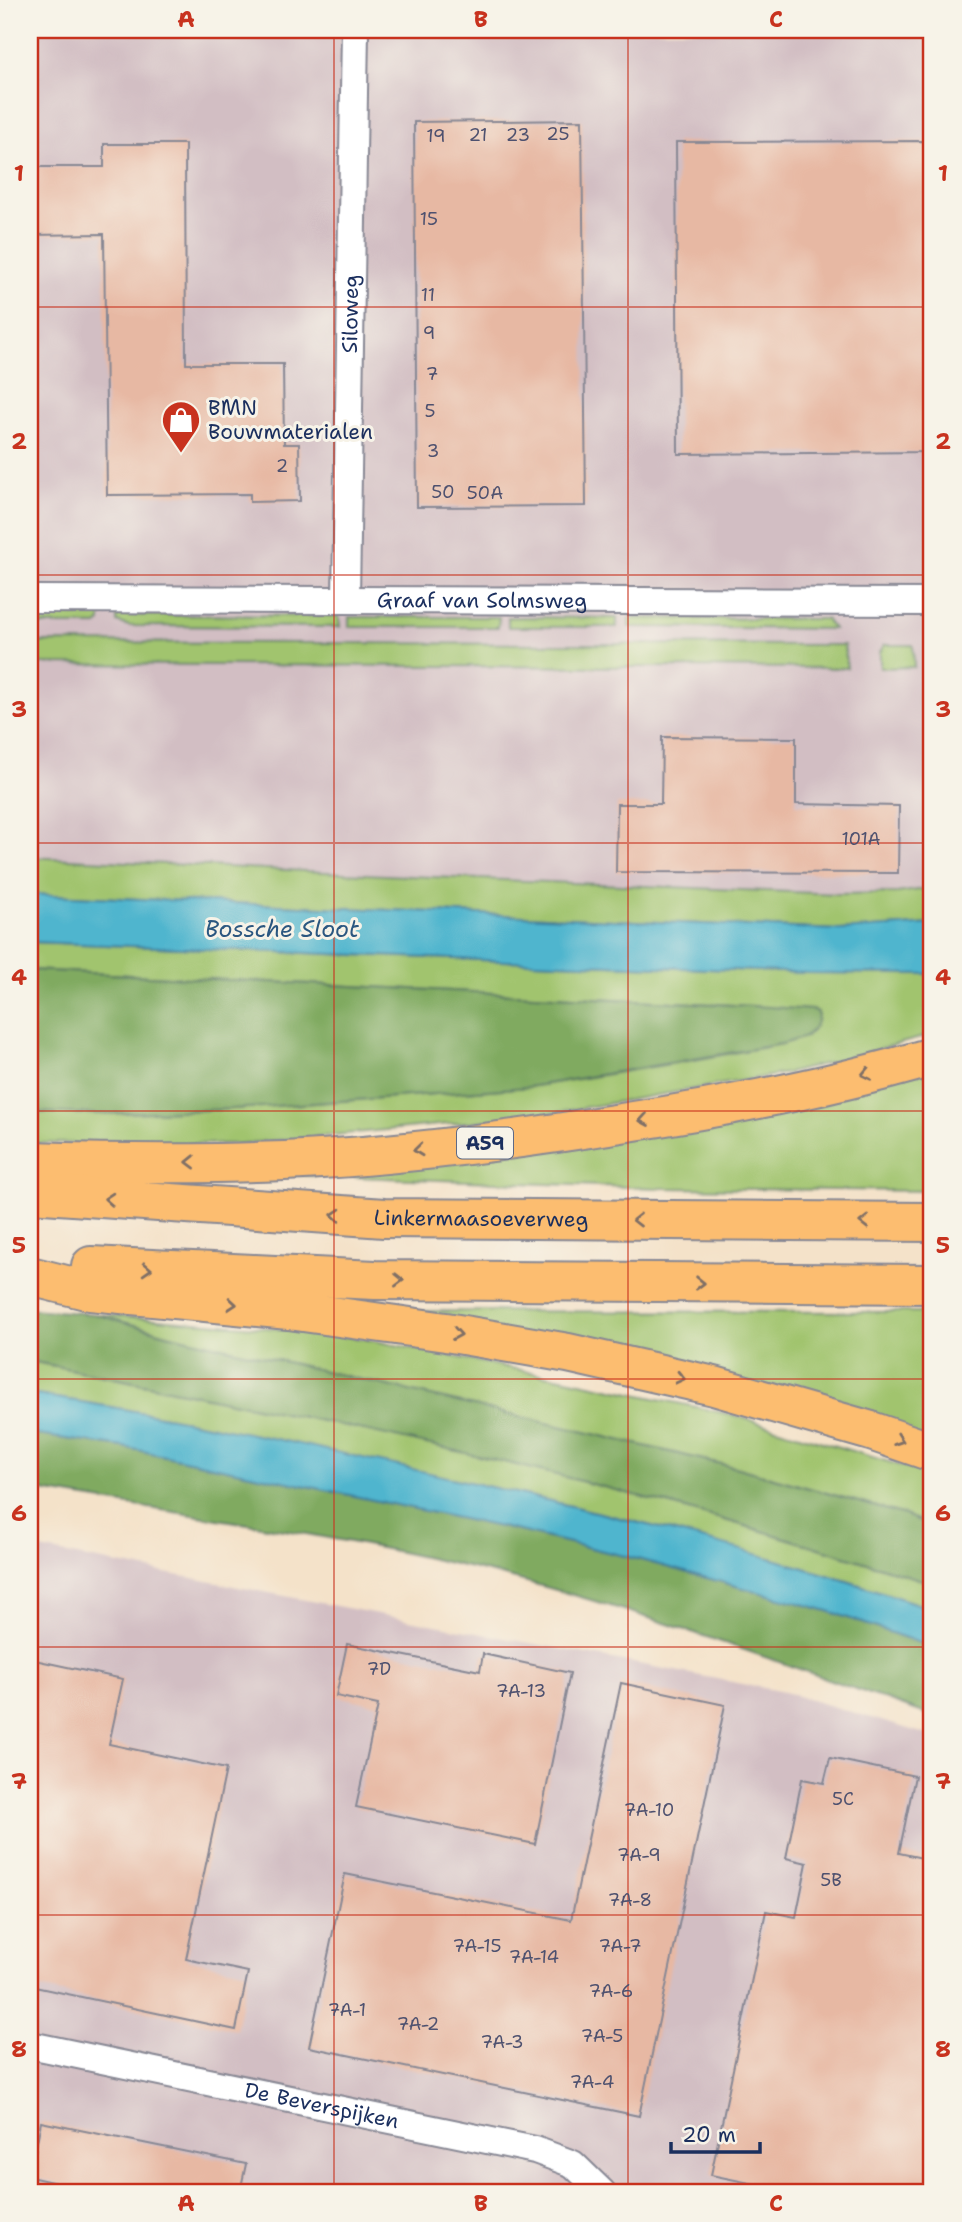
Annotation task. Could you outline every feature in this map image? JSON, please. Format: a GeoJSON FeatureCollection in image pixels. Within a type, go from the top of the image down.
{"type":"FeatureCollection","features":[{"type":"Feature","properties":{"kind":"highway","name":"A59"},"geometry":{"type":"LineString","coordinates":[[30,1161],[121,1164],[321,1160],[511,1141],[723,1107],[932,1057]]}},
{"type":"Feature","properties":{"kind":"highway","name":"Linkermaasoeverweg"},"geometry":{"type":"LineString","coordinates":[[30,1194],[384,1218],[932,1222]]}},
{"type":"Feature","properties":{"kind":"highway"},"geometry":{"type":"LineString","coordinates":[[30,1264],[375,1280],[932,1284]]}},
{"type":"Feature","properties":{"kind":"highway"},"geometry":{"type":"LineString","coordinates":[[30,1276],[90,1291],[289,1310],[446,1332],[568,1353],[714,1386],[871,1431],[932,1452]]}},
{"type":"Feature","properties":{"kind":"street","name":"Siloweg"},"geometry":{"type":"LineString","coordinates":[[346,598],[355,30]]}},
{"type":"Feature","properties":{"kind":"street","name":"Graaf van Solmsweg"},"geometry":{"type":"LineString","coordinates":[[30,598],[932,602]]}},
{"type":"Feature","properties":{"kind":"street","name":"De Beverspijken"},"geometry":{"type":"LineString","coordinates":[[30,2045],[535,2150],[573,2164],[602,2192]]}},
{"type":"Feature","properties":{"kind":"shaded area"},"geometry":{"type":"Polygon","coordinates":[[[30,30],[932,30],[932,907],[30,874],[30,30]]]}},
{"type":"Feature","properties":{"kind":"shaded area"},"geometry":{"type":"Polygon","coordinates":[[[30,1547],[784,1692],[932,1736],[932,2192],[30,2192],[30,1547]]]}},
{"type":"Feature","properties":{"kind":"green space"},"geometry":{"type":"Polygon","coordinates":[[[30,615],[101,615],[101,622],[97,625],[30,625],[30,615]]]}},
{"type":"Feature","properties":{"kind":"green space"},"geometry":{"type":"Polygon","coordinates":[[[117,615],[339,616],[340,627],[129,626],[117,622],[117,615]]]}},
{"type":"Feature","properties":{"kind":"green space"},"geometry":{"type":"Polygon","coordinates":[[[349,617],[499,617],[498,627],[349,627],[349,617]]]}},
{"type":"Feature","properties":{"kind":"green space"},"geometry":{"type":"Polygon","coordinates":[[[508,617],[617,618],[617,627],[508,627],[508,617]]]}},
{"type":"Feature","properties":{"kind":"green space"},"geometry":{"type":"Polygon","coordinates":[[[629,618],[826,619],[833,629],[629,627],[629,618]]]}},
{"type":"Feature","properties":{"kind":"green space"},"geometry":{"type":"Polygon","coordinates":[[[30,642],[844,645],[847,668],[30,664],[30,642]]]}},
{"type":"Feature","properties":{"kind":"green space"},"geometry":{"type":"Polygon","coordinates":[[[884,645],[913,645],[914,667],[880,668],[880,652],[884,645]]]}},
{"type":"Feature","properties":{"kind":"green space"},"geometry":{"type":"Polygon","coordinates":[[[30,857],[838,894],[897,893],[932,888],[932,924],[840,930],[30,894],[30,857]]]}},
{"type":"Feature","properties":{"kind":"green space"},"geometry":{"type":"Polygon","coordinates":[[[30,942],[807,973],[932,974],[932,1035],[793,1072],[535,1116],[238,1144],[30,1143],[30,1112],[99,1114],[234,1109],[529,1087],[689,1061],[806,1037],[754,1006],[30,970],[30,942]]]}},
{"type":"Feature","properties":{"kind":"green space"},"geometry":{"type":"Polygon","coordinates":[[[30,970],[754,1006],[818,1012],[812,1031],[802,1038],[782,1044],[529,1087],[234,1109],[99,1114],[30,1112],[30,970]]]}},
{"type":"Feature","properties":{"kind":"green space"},"geometry":{"type":"Polygon","coordinates":[[[932,1068],[932,1191],[658,1188],[241,1173],[932,1068]]]}},
{"type":"Feature","properties":{"kind":"green space"},"geometry":{"type":"Polygon","coordinates":[[[30,1309],[95,1314],[167,1334],[738,1468],[905,1515],[932,1526],[932,1583],[721,1519],[522,1466],[312,1419],[30,1361],[30,1309]]]}},
{"type":"Feature","properties":{"kind":"green space"},"geometry":{"type":"Polygon","coordinates":[[[362,1311],[932,1312],[932,1441],[362,1311]]]}},
{"type":"Feature","properties":{"kind":"green space"},"geometry":{"type":"Polygon","coordinates":[[[95,1314],[281,1329],[365,1339],[733,1415],[932,1475],[932,1526],[905,1515],[738,1468],[167,1334],[95,1314]]]}},
{"type":"Feature","properties":{"kind":"green space"},"geometry":{"type":"Polygon","coordinates":[[[30,1361],[382,1434],[522,1466],[678,1507],[932,1583],[932,1609],[756,1554],[576,1507],[244,1432],[30,1394],[30,1361]]]}},
{"type":"Feature","properties":{"kind":"green space"},"geometry":{"type":"Polygon","coordinates":[[[30,1434],[123,1447],[519,1531],[641,1560],[828,1611],[932,1647],[932,1716],[641,1615],[523,1581],[355,1543],[30,1489],[30,1434]]]}},
{"type":"Feature","properties":{"kind":"water","name":"Bossche Sloot"},"geometry":{"type":"Polygon","coordinates":[[[30,894],[840,930],[932,924],[932,974],[807,973],[30,942],[30,894]]]}},
{"type":"Feature","properties":{"kind":"water"},"geometry":{"type":"Polygon","coordinates":[[[30,1394],[191,1422],[350,1455],[576,1507],[756,1554],[932,1609],[932,1647],[828,1611],[641,1560],[519,1531],[123,1447],[30,1434],[30,1394]]]}},
{"type":"Feature","properties":{"kind":"building"},"geometry":{"type":"Polygon","coordinates":[[[582,120],[586,506],[417,507],[414,122],[582,120]]]}},
{"type":"Feature","properties":{"kind":"building"},"geometry":{"type":"Polygon","coordinates":[[[932,141],[932,452],[678,454],[676,142],[932,141]]]}},
{"type":"Feature","properties":{"kind":"building"},"geometry":{"type":"Polygon","coordinates":[[[104,144],[185,144],[186,364],[283,364],[284,444],[299,444],[300,501],[250,502],[250,494],[107,495],[104,234],[30,235],[30,167],[104,167],[104,144]]]}},
{"type":"Feature","properties":{"kind":"building"},"geometry":{"type":"Polygon","coordinates":[[[662,737],[796,738],[796,804],[899,806],[898,873],[616,872],[617,804],[661,804],[662,737]]]}},
{"type":"Feature","properties":{"kind":"building"},"geometry":{"type":"Polygon","coordinates":[[[347,1644],[480,1671],[483,1654],[570,1673],[535,1844],[356,1807],[378,1705],[336,1696],[347,1644]]]}},
{"type":"Feature","properties":{"kind":"building"},"geometry":{"type":"Polygon","coordinates":[[[30,1659],[123,1679],[109,1744],[226,1769],[186,1959],[248,1972],[236,2030],[30,1986],[30,1659]]]}},
{"type":"Feature","properties":{"kind":"building"},"geometry":{"type":"Polygon","coordinates":[[[621,1683],[725,1705],[639,2116],[309,2047],[345,1874],[571,1920],[621,1683]]]}},
{"type":"Feature","properties":{"kind":"building"},"geometry":{"type":"Polygon","coordinates":[[[830,1758],[915,1776],[899,1853],[932,1860],[932,2192],[767,2192],[769,2187],[711,2175],[766,1911],[796,1917],[807,1863],[786,1858],[802,1779],[824,1783],[830,1758]]]}},
{"type":"Feature","properties":{"kind":"building"},"geometry":{"type":"Polygon","coordinates":[[[41,2122],[246,2164],[240,2192],[96,2192],[30,2177],[41,2122]]]}},
{"type":"Feature","properties":{"kind":"place","name":"BMN Bouwmaterialen"},"geometry":{"type":"Point","coordinates":[181,454]}}]}
